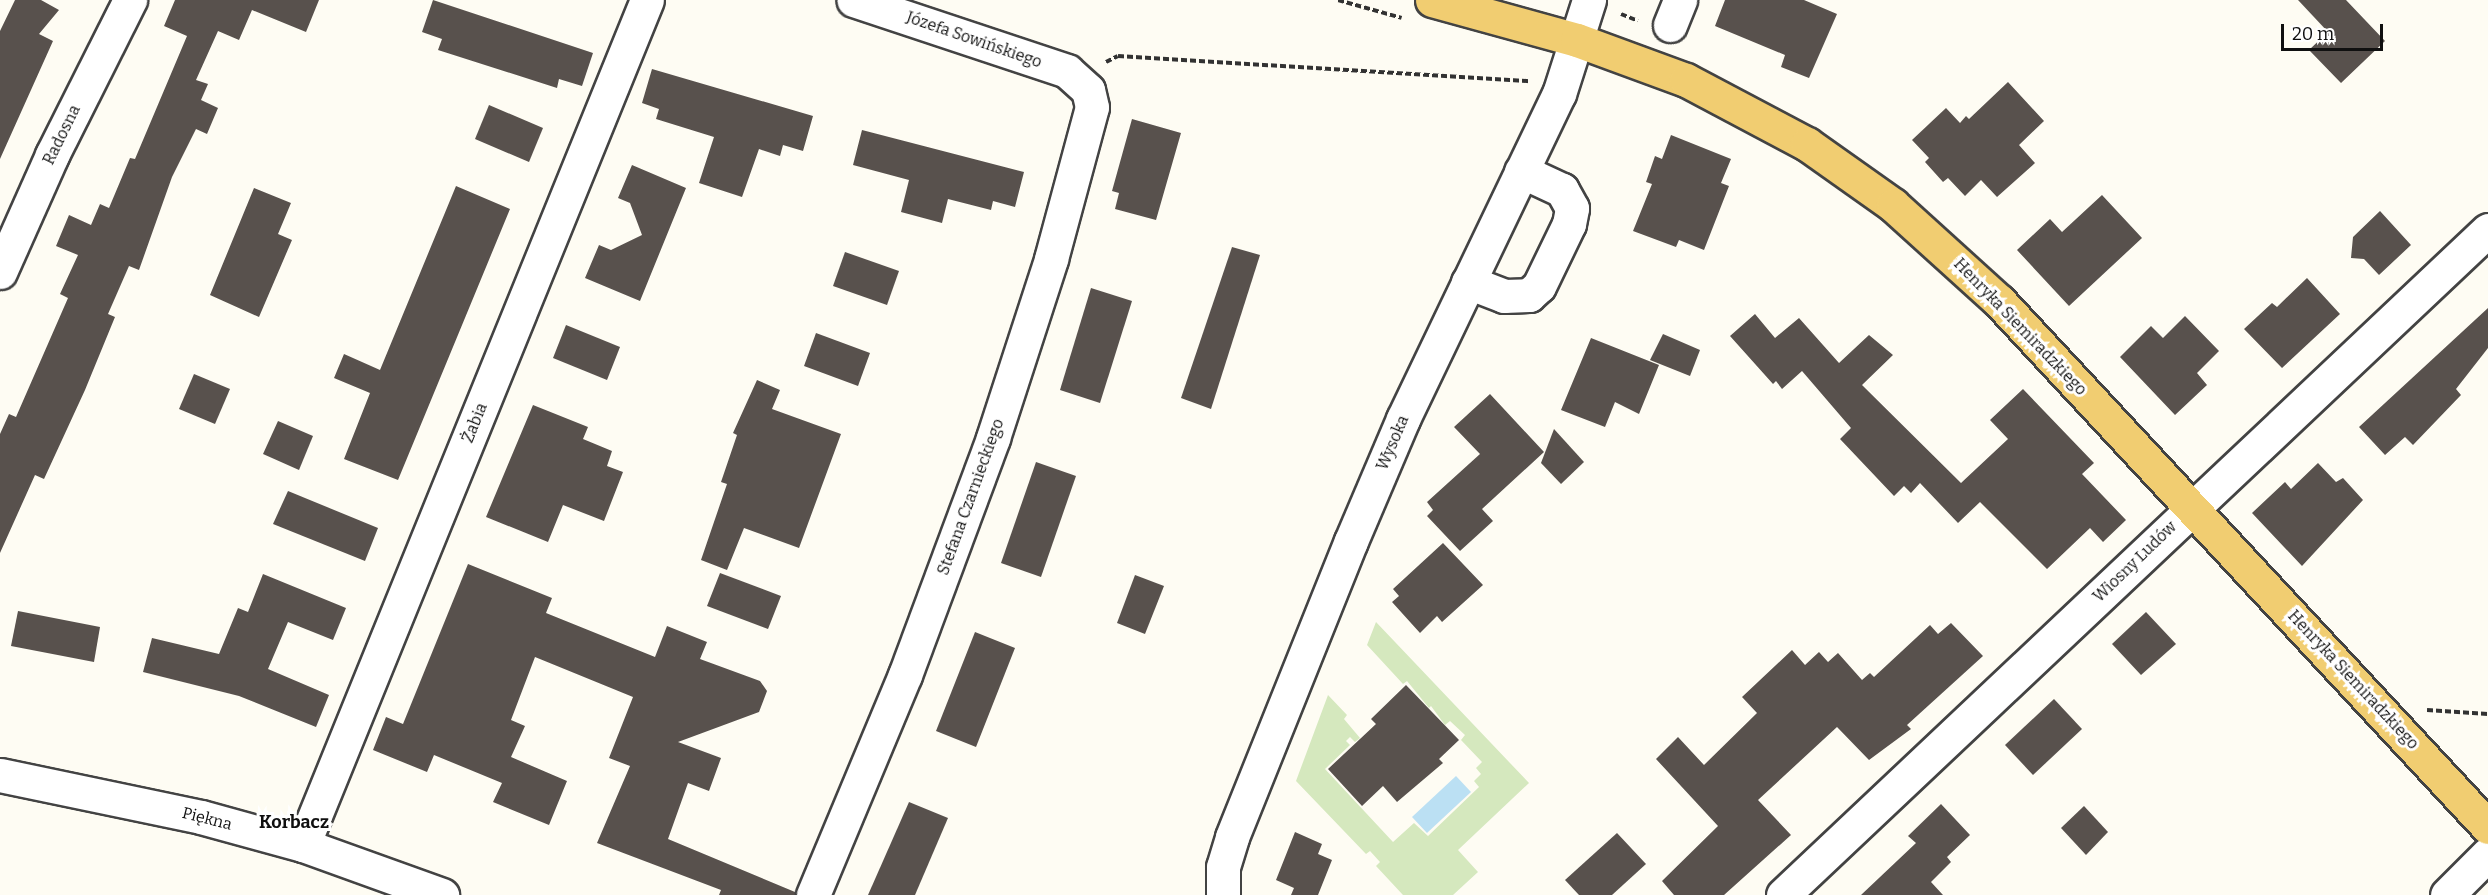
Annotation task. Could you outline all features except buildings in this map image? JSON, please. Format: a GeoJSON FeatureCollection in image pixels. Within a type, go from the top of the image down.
{"type":"FeatureCollection","features":[{"type":"Feature","properties":{"kind":"main road","name":"Henryka Siemiradzkiego"},"geometry":{"type":"LineString","coordinates":[[1432,0],[1577,40],[1648,64],[1723,97],[1807,144],[1859,180],[1999,301],[2488,827]]}},
{"type":"Feature","properties":{"kind":"street","name":"Radosna"},"geometry":{"type":"LineString","coordinates":[[0,272],[52,155],[130,0]]}},
{"type":"Feature","properties":{"kind":"street","name":"Żabia"},"geometry":{"type":"LineString","coordinates":[[303,845],[647,0]]}},
{"type":"Feature","properties":{"kind":"street","name":"Józefa Sowińskiego"},"geometry":{"type":"LineString","coordinates":[[854,0],[1067,71],[1088,90]]}},
{"type":"Feature","properties":{"kind":"street","name":"Wysoka"},"geometry":{"type":"LineString","coordinates":[[1223,895],[1223,867],[1236,826],[1403,419],[1559,94],[1589,0]]}},
{"type":"Feature","properties":{"kind":"street","name":"Stefana Czarnieckiego"},"geometry":{"type":"LineString","coordinates":[[813,895],[905,675],[993,438],[1091,118],[1093,98],[1088,90]]}},
{"type":"Feature","properties":{"kind":"street"},"geometry":{"type":"LineString","coordinates":[[1468,282],[1504,296],[1529,295],[1539,286],[1564,234],[1572,214],[1568,198],[1563,190],[1521,171]]}},
{"type":"Feature","properties":{"kind":"street","name":"Wiosny Ludów"},"geometry":{"type":"LineString","coordinates":[[1783,895],[2191,507],[2488,231]]}},
{"type":"Feature","properties":{"kind":"street","name":"Piękna"},"geometry":{"type":"LineString","coordinates":[[0,775],[146,804],[303,845],[442,895]]}},
{"type":"Feature","properties":{"kind":"street"},"geometry":{"type":"LineString","coordinates":[[2447,895],[2488,854]]}},
{"type":"Feature","properties":{"kind":"path"},"geometry":{"type":"LineString","coordinates":[[1088,90],[1096,67],[1118,56],[1534,83]]}},
{"type":"Feature","properties":{"kind":"path"},"geometry":{"type":"LineString","coordinates":[[2427,710],[2488,714]]}},
{"type":"Feature","properties":{"kind":"green space"},"geometry":{"type":"Polygon","coordinates":[[[1376,622],[1529,783],[1458,850],[1478,872],[1453,895],[1403,895],[1376,866],[1380,862],[1370,851],[1366,854],[1296,781],[1328,695],[1347,715],[1344,719],[1360,738],[1355,742],[1350,737],[1346,741],[1350,745],[1325,769],[1393,842],[1414,823],[1428,836],[1479,787],[1474,781],[1481,774],[1476,768],[1482,762],[1461,740],[1465,735],[1450,721],[1445,725],[1431,706],[1429,708],[1407,681],[1403,684],[1367,645],[1376,622]]]}},
{"type":"Feature","properties":{"kind":"water"},"geometry":{"type":"Polygon","coordinates":[[[1456,776],[1471,792],[1427,833],[1412,817],[1456,776]]]}},
{"type":"Feature","properties":{"kind":"district","name":"Korbacz"},"geometry":{"type":"Point","coordinates":[294,822]}}]}
